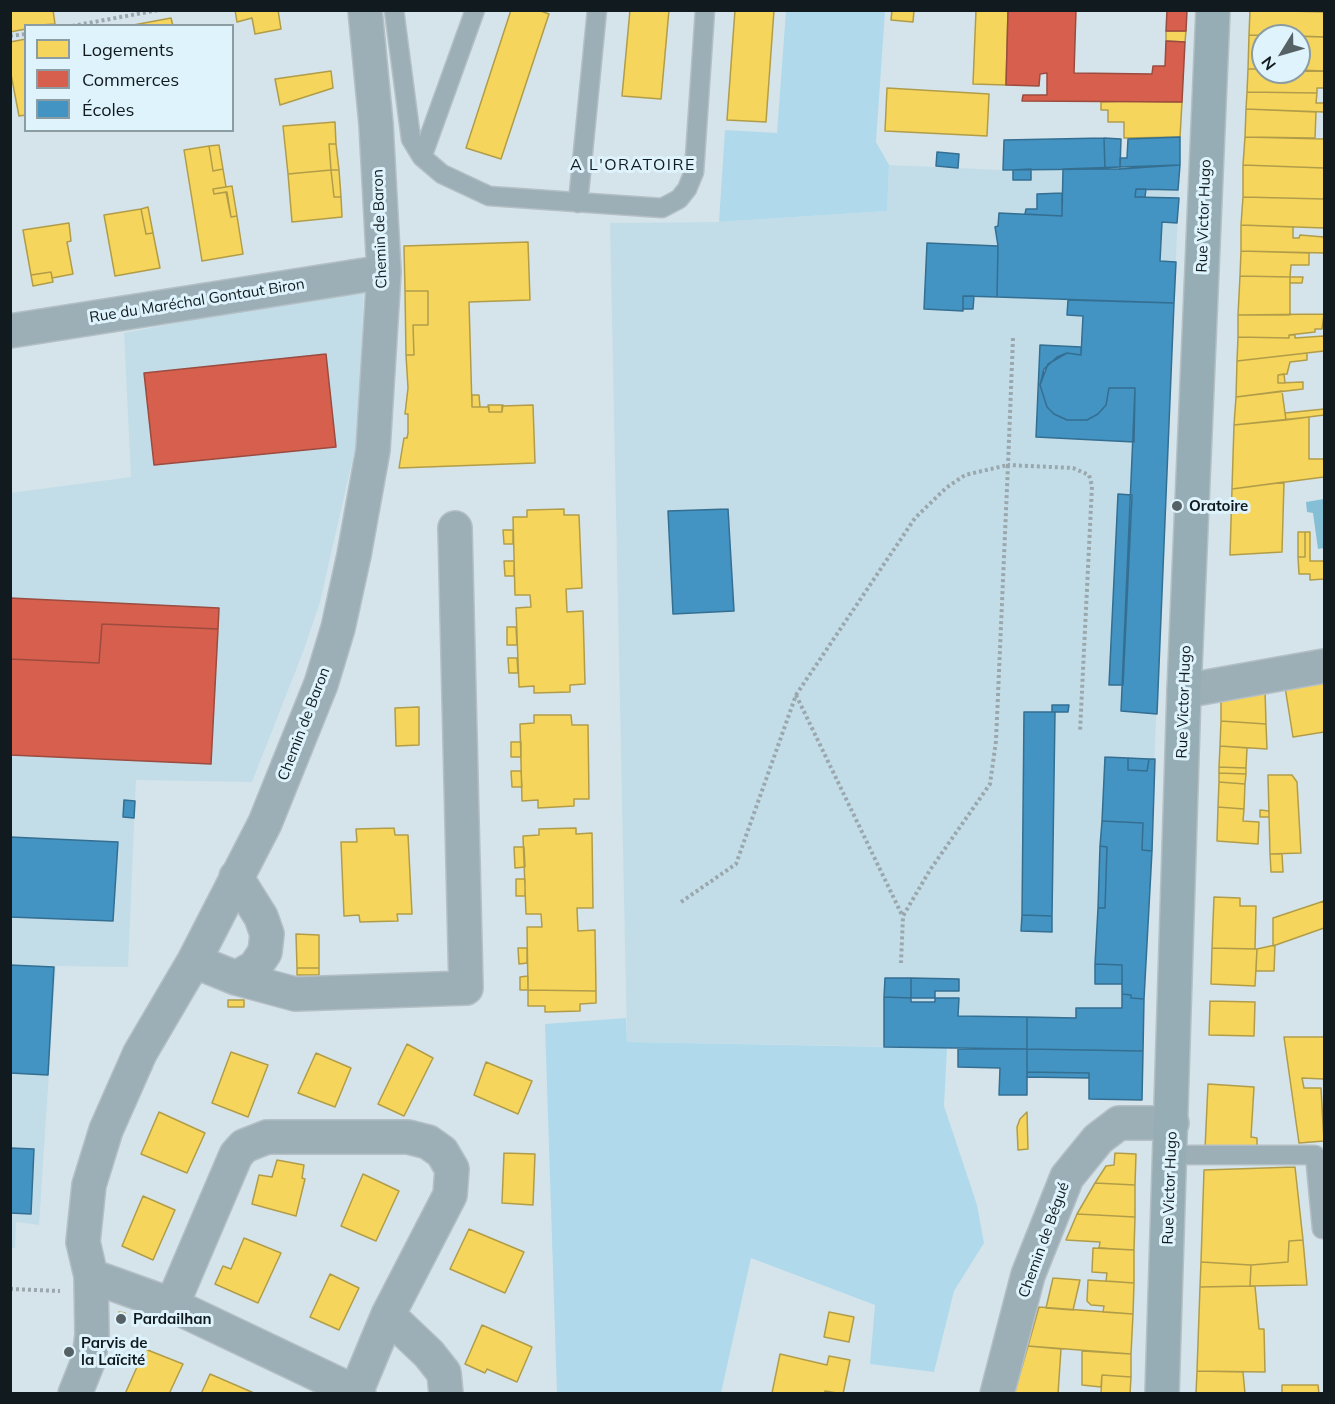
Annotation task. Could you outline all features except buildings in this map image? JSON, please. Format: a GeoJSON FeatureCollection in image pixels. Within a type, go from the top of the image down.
{"type":"FeatureCollection","features":[{"type":"Feature","properties":{"kind":"main road","name":"Rue Victor Hugo"},"geometry":{"type":"LineString","coordinates":[[1162,1394],[1184,691],[1213,10]]}},
{"type":"Feature","properties":{"kind":"street","name":"Chemin de Baron"},"geometry":{"type":"LineString","coordinates":[[75,1394],[89,1359],[92,1335],[79,1284],[89,1185],[106,1130],[140,1053],[194,961],[265,823],[321,684],[338,628],[373,450],[384,272],[376,124],[365,10]]}},
{"type":"Feature","properties":{"kind":"street","name":"Rue du Maréchal Gontaut Biron"},"geometry":{"type":"LineString","coordinates":[[10,331],[384,272]]}},
{"type":"Feature","properties":{"kind":"street"},"geometry":{"type":"LineString","coordinates":[[194,961],[236,978],[295,994],[466,988],[455,528]]}},
{"type":"Feature","properties":{"kind":"street"},"geometry":{"type":"LineString","coordinates":[[1184,691],[1324,666]]}},
{"type":"Feature","properties":{"kind":"street"},"geometry":{"type":"LineString","coordinates":[[236,877],[261,917],[267,934],[265,952],[255,967],[236,978]]}},
{"type":"Feature","properties":{"kind":"street","name":"Chemin de Bégué"},"geometry":{"type":"LineString","coordinates":[[997,1394],[1028,1275],[1067,1177],[1098,1139],[1119,1123],[1172,1123]]}},
{"type":"Feature","properties":{"kind":"street"},"geometry":{"type":"LineString","coordinates":[[79,1284],[172,1305],[358,1393],[388,1315],[450,1195],[453,1184],[452,1169],[442,1152],[428,1142],[408,1137],[267,1137],[244,1146],[237,1155],[172,1305]]}},
{"type":"Feature","properties":{"kind":"street"},"geometry":{"type":"LineString","coordinates":[[388,1315],[429,1354],[444,1373],[446,1394]]}},
{"type":"Feature","properties":{"kind":"lane"},"geometry":{"type":"LineString","coordinates":[[394,10],[407,125],[411,139],[422,157],[442,174],[489,196],[662,208],[679,199],[687,189],[694,172],[705,10]]}},
{"type":"Feature","properties":{"kind":"lane"},"geometry":{"type":"LineString","coordinates":[[422,157],[475,10]]}},
{"type":"Feature","properties":{"kind":"lane"},"geometry":{"type":"LineString","coordinates":[[578,202],[597,10]]}},
{"type":"Feature","properties":{"kind":"lane"},"geometry":{"type":"LineString","coordinates":[[1171,1155],[1316,1155],[1322,1229]]}},
{"type":"Feature","properties":{"kind":"path"},"geometry":{"type":"LineString","coordinates":[[83,24],[159,10]]}},
{"type":"Feature","properties":{"kind":"path"},"geometry":{"type":"LineString","coordinates":[[901,963],[903,916],[930,870],[990,784],[996,741],[1013,338]]}},
{"type":"Feature","properties":{"kind":"path"},"geometry":{"type":"LineString","coordinates":[[681,902],[736,864],[796,695],[915,518],[946,488],[965,475],[1008,465],[1073,468],[1089,475],[1092,486],[1080,732]]}},
{"type":"Feature","properties":{"kind":"path"},"geometry":{"type":"LineString","coordinates":[[796,695],[903,916]]}},
{"type":"Feature","properties":{"kind":"path"},"geometry":{"type":"LineString","coordinates":[[10,1289],[79,1284]]}},
{"type":"Feature","properties":{"kind":"shaded area"},"geometry":{"type":"Polygon","coordinates":[[[786,11],[885,11],[876,142],[889,165],[887,211],[719,222],[725,130],[777,133],[786,11]]]}},
{"type":"Feature","properties":{"kind":"shaded area"},"geometry":{"type":"Polygon","coordinates":[[[889,165],[1003,170],[1180,165],[1144,999],[1142,1100],[1089,1099],[1089,1078],[1027,1077],[1027,1049],[627,1042],[610,223],[719,222],[887,211],[889,165]]]}},
{"type":"Feature","properties":{"kind":"shaded area"},"geometry":{"type":"Polygon","coordinates":[[[364,287],[358,436],[320,602],[303,652],[252,782],[136,780],[128,967],[56,966],[39,1225],[16,1222],[15,1248],[10,1248],[10,493],[131,477],[124,333],[364,287]]]}},
{"type":"Feature","properties":{"kind":"shaded area"},"geometry":{"type":"Polygon","coordinates":[[[1324,499],[1324,548],[1318,549],[1313,513],[1307,512],[1306,502],[1324,499]]]}},
{"type":"Feature","properties":{"kind":"shaded area"},"geometry":{"type":"Polygon","coordinates":[[[626,1018],[627,1042],[947,1048],[944,1106],[977,1205],[984,1243],[954,1291],[934,1372],[870,1364],[875,1305],[751,1258],[721,1393],[557,1393],[545,1024],[626,1018]]]}},
{"type":"Feature","properties":{"kind":"place","name":"Oratoire"},"geometry":{"type":"Point","coordinates":[1177,506]}},
{"type":"Feature","properties":{"kind":"place","name":"Pardailhan"},"geometry":{"type":"Point","coordinates":[121,1319]}},
{"type":"Feature","properties":{"kind":"place","name":"Parvis de la Laïcité"},"geometry":{"type":"Point","coordinates":[69,1352]}},
{"type":"Feature","properties":{"kind":"district","name":"A L'ORATOIRE"},"geometry":{"type":"Point","coordinates":[633,165]}}]}
